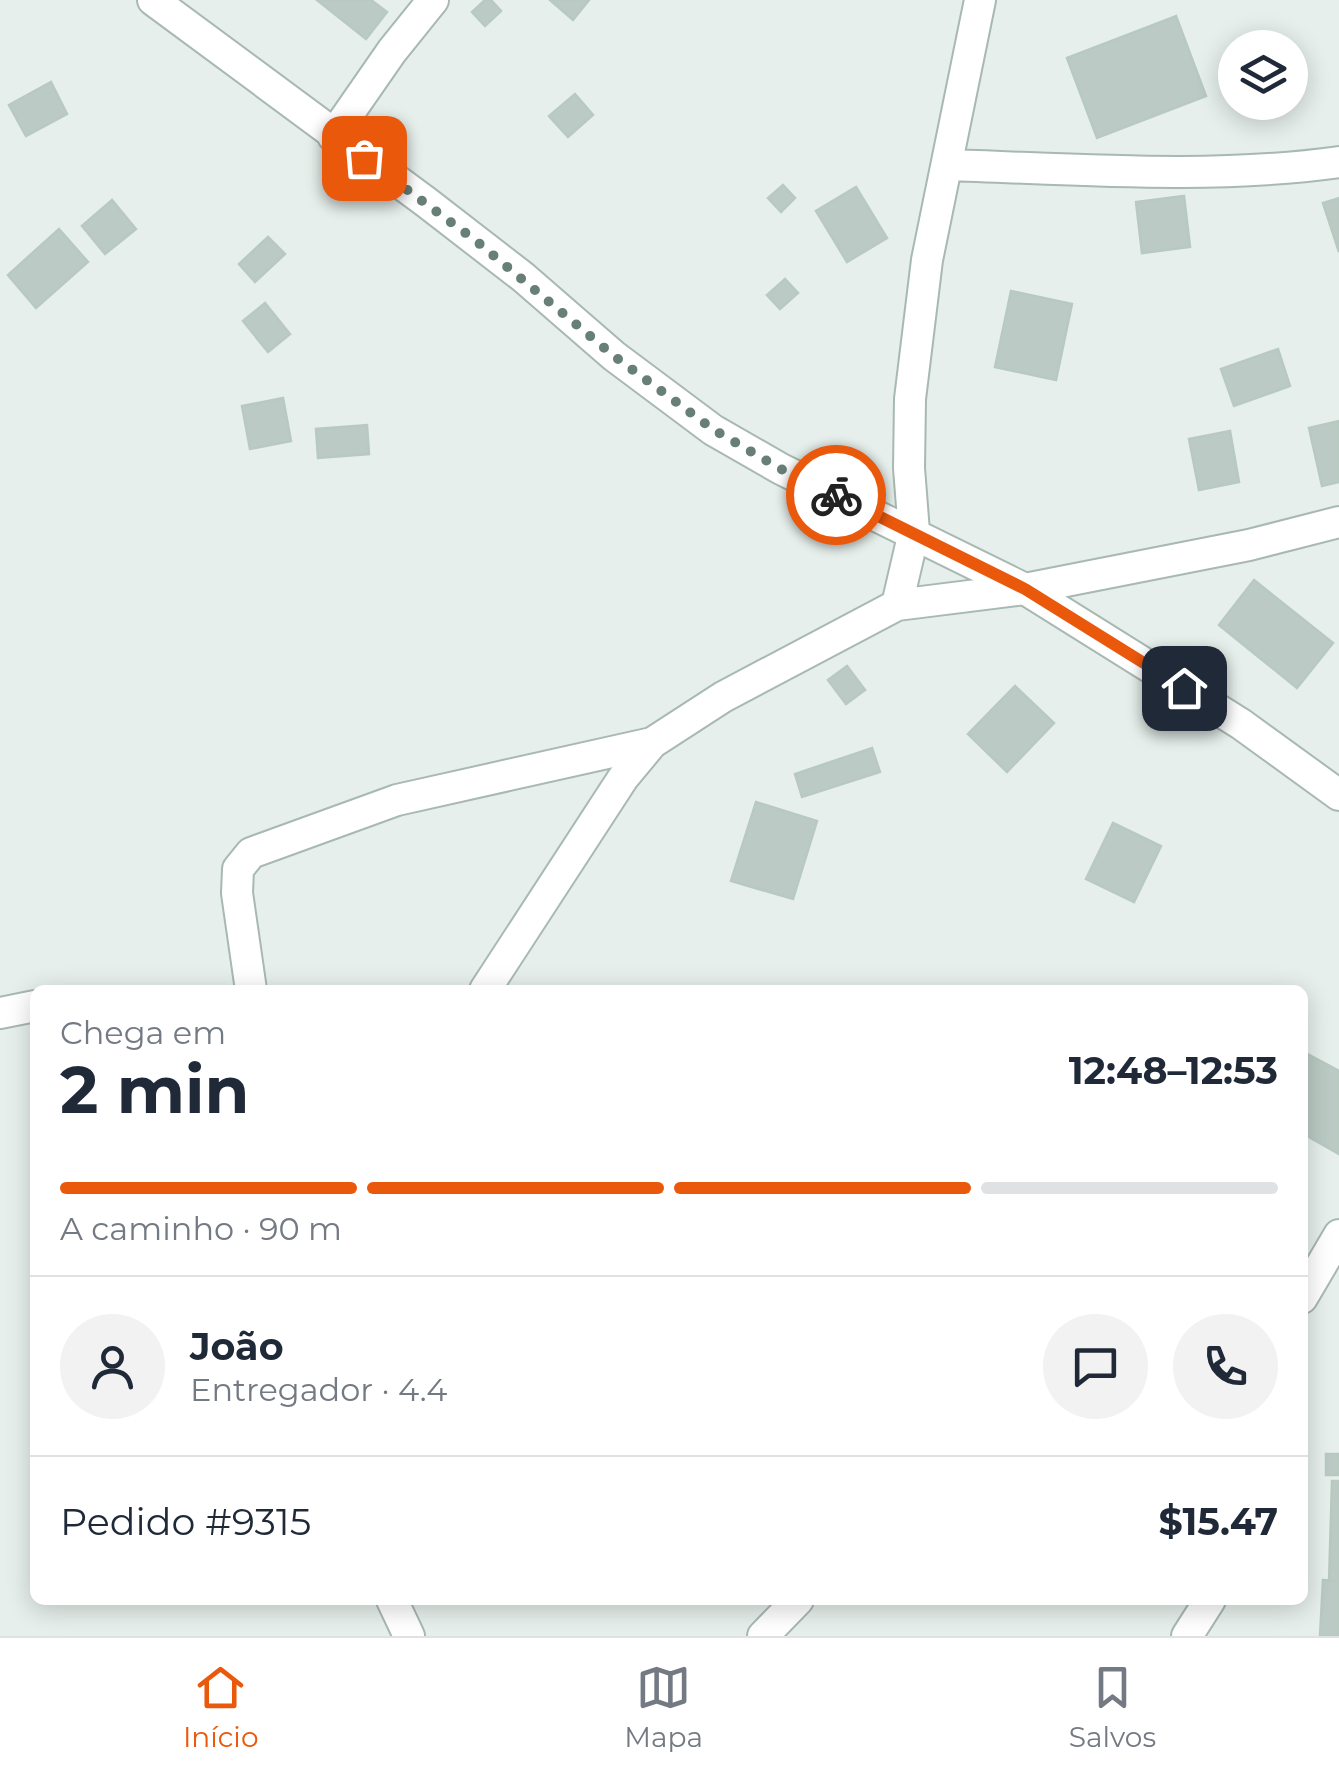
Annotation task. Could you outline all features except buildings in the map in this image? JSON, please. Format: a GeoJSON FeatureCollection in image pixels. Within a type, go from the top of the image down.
{"type":"FeatureCollection","features":[{"type":"Feature","properties":{"kind":"street"},"geometry":{"type":"LineString","coordinates":[[153,0],[440,213],[523,277],[614,356],[714,430],[781,469],[1025,589],[1241,724],[1339,796]]}},
{"type":"Feature","properties":{"kind":"street"},"geometry":{"type":"LineString","coordinates":[[333,136],[392,50],[433,0]]}},
{"type":"Feature","properties":{"kind":"street"},"geometry":{"type":"LineString","coordinates":[[898,605],[914,532],[908,468],[910,399],[927,260],[980,0]]}},
{"type":"Feature","properties":{"kind":"street"},"geometry":{"type":"LineString","coordinates":[[946,165],[1211,173],[1269,172],[1339,162]]}},
{"type":"Feature","properties":{"kind":"street"},"geometry":{"type":"LineString","coordinates":[[488,985],[623,778],[652,743],[723,697],[898,605],[1025,589],[1249,545],[1339,522]]}},
{"type":"Feature","properties":{"kind":"street"},"geometry":{"type":"LineString","coordinates":[[249,985],[237,893],[238,869],[252,853],[397,800],[652,743]]}},
{"type":"Feature","properties":{"kind":"street"},"geometry":{"type":"LineString","coordinates":[[0,1013],[30,1007]]}},
{"type":"Feature","properties":{"kind":"street"},"geometry":{"type":"LineString","coordinates":[[1308,1288],[1339,1235]]}},
{"type":"Feature","properties":{"kind":"street"},"geometry":{"type":"LineString","coordinates":[[394,1605],[409,1636]]}},
{"type":"Feature","properties":{"kind":"street"},"geometry":{"type":"LineString","coordinates":[[763,1636],[793,1605]]}},
{"type":"Feature","properties":{"kind":"street"},"geometry":{"type":"LineString","coordinates":[[1187,1636],[1207,1605]]}},
{"type":"Feature","properties":{"kind":"way so far"},"geometry":{"type":"LineString","coordinates":[[364,158],[523,277],[614,356],[714,430],[836,495]]}},
{"type":"Feature","properties":{"kind":"route"},"geometry":{"type":"LineString","coordinates":[[836,495],[1025,589],[1184,688]]}}]}
